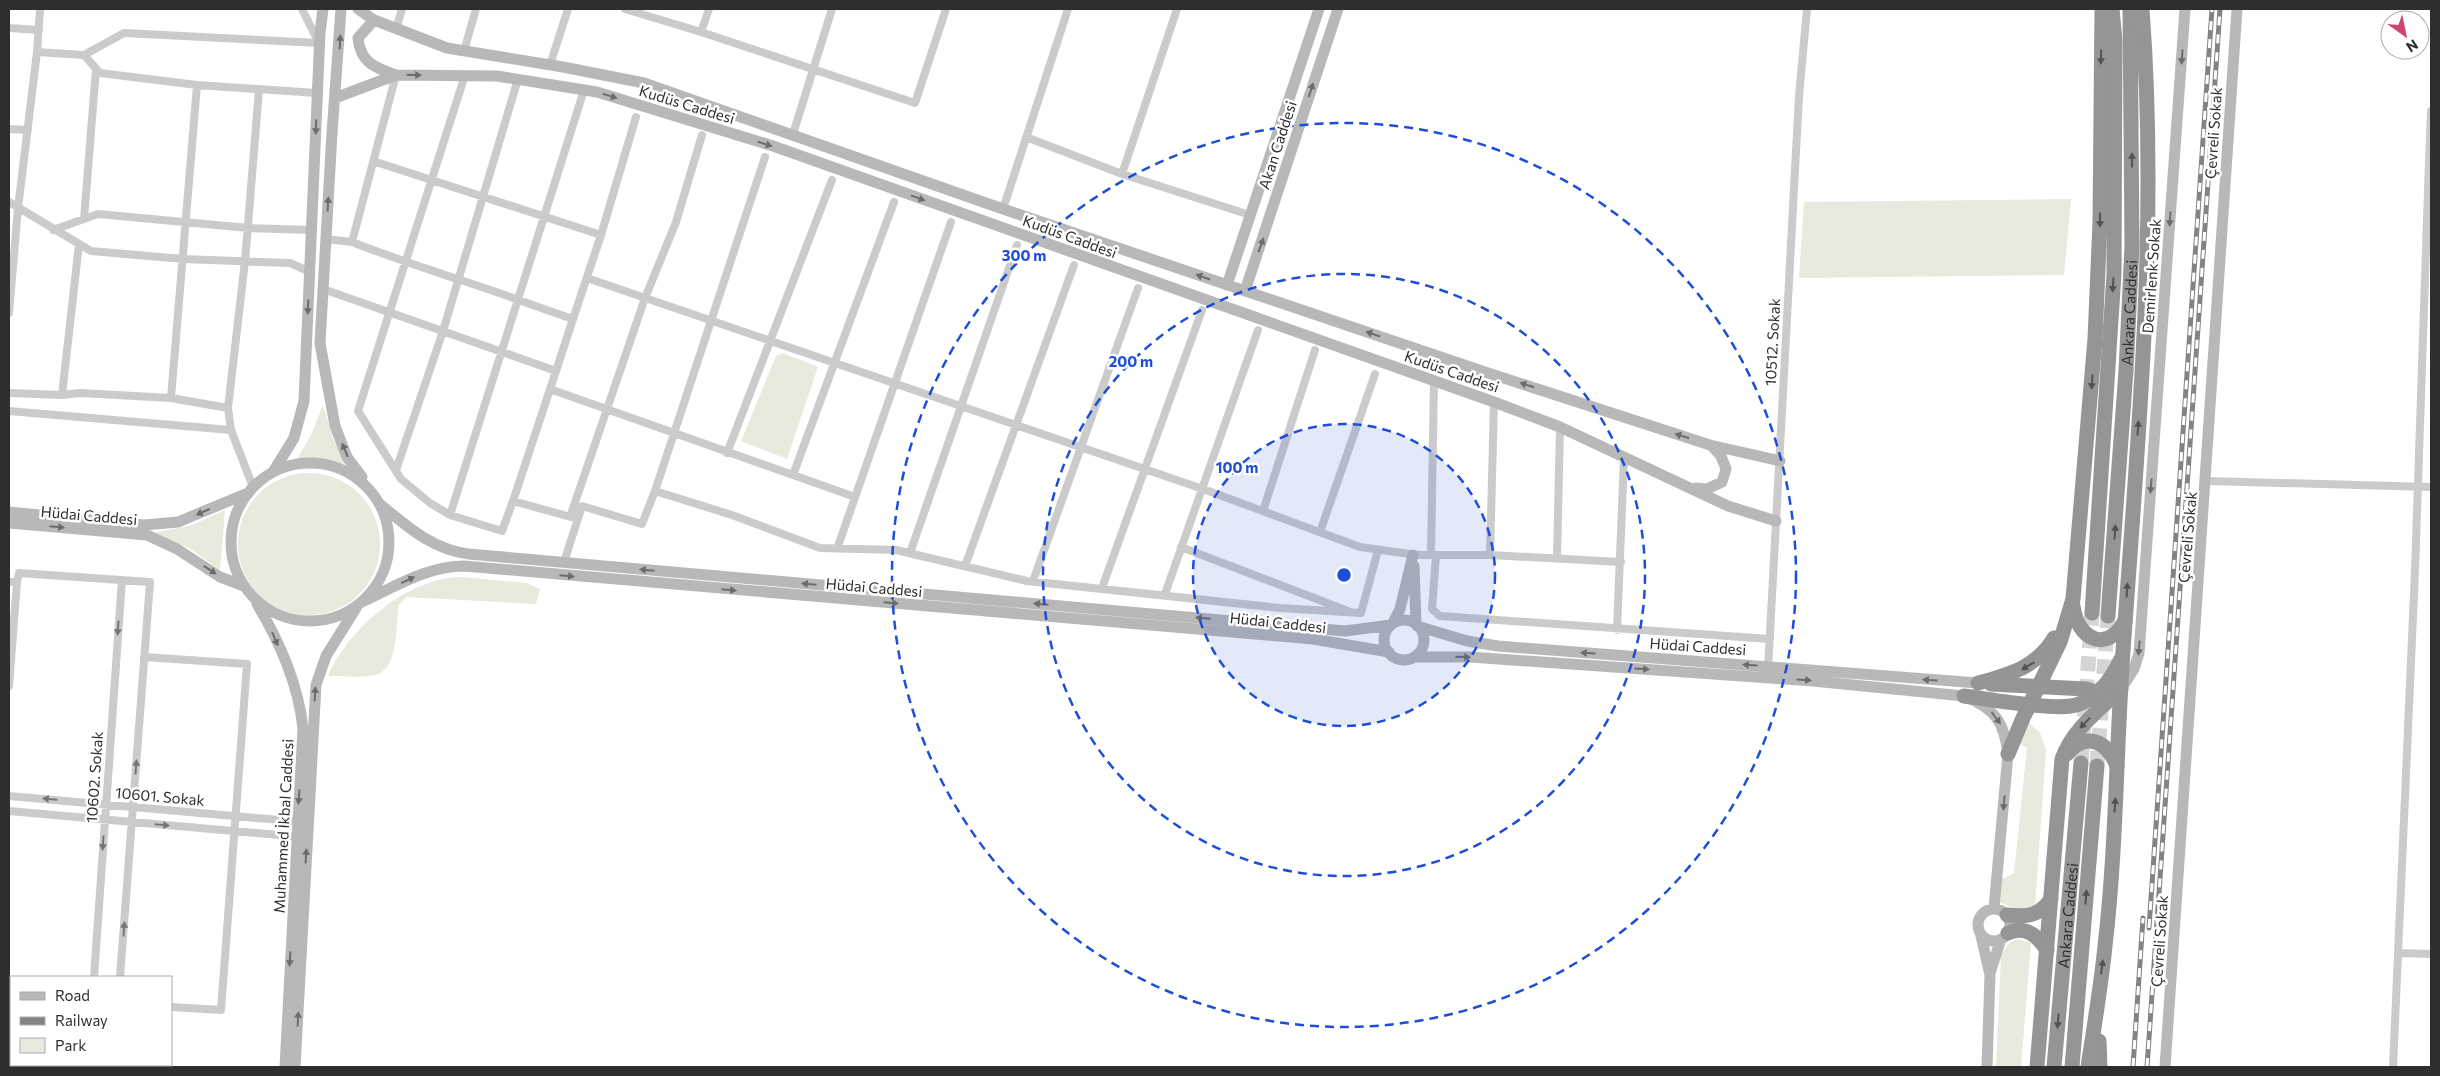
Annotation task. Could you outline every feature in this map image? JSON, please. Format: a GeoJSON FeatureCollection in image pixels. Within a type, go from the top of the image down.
{"type":"FeatureCollection","features":[{"type":"Feature","properties":{"kind":"highway"},"geometry":{"type":"LineString","coordinates":[[2008,754],[2064,633],[2073,599],[2095,339],[2100,222],[2102,9]]}},
{"type":"Feature","properties":{"kind":"highway","name":"Ankara Caddesi"},"geometry":{"type":"LineString","coordinates":[[2092,613],[2114,274],[2115,41],[2112,9]]}},
{"type":"Feature","properties":{"kind":"highway","name":"Ankara Caddesi"},"geometry":{"type":"LineString","coordinates":[[2108,616],[2126,371],[2132,246],[2130,9]]}},
{"type":"Feature","properties":{"kind":"highway"},"geometry":{"type":"LineString","coordinates":[[2037,1067],[2062,759],[2068,743],[2109,694],[2122,656],[2141,392],[2150,211],[2149,121],[2142,9]]}},
{"type":"Feature","properties":{"kind":"highway"},"geometry":{"type":"LineString","coordinates":[[1978,683],[2020,670],[2033,663],[2045,652],[2058,627],[2077,561]]}},
{"type":"Feature","properties":{"kind":"highway"},"geometry":{"type":"LineString","coordinates":[[2073,599],[2076,620],[2083,632],[2090,637],[2095,639],[2109,638],[2125,622]]}},
{"type":"Feature","properties":{"kind":"highway"},"geometry":{"type":"LineString","coordinates":[[2088,1067],[2106,944],[2121,721],[2109,694],[2114,671],[2122,656]]}},
{"type":"Feature","properties":{"kind":"highway"},"geometry":{"type":"LineString","coordinates":[[1978,683],[2109,694]]}},
{"type":"Feature","properties":{"kind":"highway"},"geometry":{"type":"LineString","coordinates":[[1964,696],[2030,704],[2070,706],[2109,694]]}},
{"type":"Feature","properties":{"kind":"highway"},"geometry":{"type":"LineString","coordinates":[[2061,768],[2067,754],[2074,746],[2082,742],[2091,741],[2108,749],[2118,767]]}},
{"type":"Feature","properties":{"kind":"highway","name":"Ankara Caddesi"},"geometry":{"type":"LineString","coordinates":[[2054,1067],[2081,763]]}},
{"type":"Feature","properties":{"kind":"highway","name":"Ankara Caddesi"},"geometry":{"type":"LineString","coordinates":[[2072,1067],[2097,766]]}},
{"type":"Feature","properties":{"kind":"highway"},"geometry":{"type":"LineString","coordinates":[[2001,912],[2022,917],[2038,913],[2051,899]]}},
{"type":"Feature","properties":{"kind":"highway"},"geometry":{"type":"LineString","coordinates":[[2005,936],[2018,930],[2030,932],[2039,939],[2047,950]]}},
{"type":"Feature","properties":{"kind":"highway"},"geometry":{"type":"LineString","coordinates":[[2098,995],[2100,1067]]}},
{"type":"Feature","properties":{"kind":"street"},"geometry":{"type":"LineString","coordinates":[[9,313],[9,296],[37,52],[40,9]]}},
{"type":"Feature","properties":{"kind":"street"},"geometry":{"type":"LineString","coordinates":[[302,9],[319,43]]}},
{"type":"Feature","properties":{"kind":"street"},"geometry":{"type":"LineString","coordinates":[[273,472],[294,438],[304,401],[319,43],[323,9]]}},
{"type":"Feature","properties":{"kind":"street"},"geometry":{"type":"LineString","coordinates":[[341,9],[320,343],[336,426],[347,457],[372,491],[380,504],[388,524],[388,556],[377,585],[361,603],[335,617],[322,620],[297,620],[272,612],[252,596],[244,586],[234,565],[230,541],[234,518],[250,490],[273,472],[299,463],[326,464],[351,474],[372,491]]}},
{"type":"Feature","properties":{"kind":"street","name":"Kudüs Caddesi"},"geometry":{"type":"LineString","coordinates":[[358,9],[374,20],[447,48],[550,65],[644,84],[1244,291],[1710,445],[1780,461]]}},
{"type":"Feature","properties":{"kind":"street"},"geometry":{"type":"LineString","coordinates":[[396,29],[402,9]]}},
{"type":"Feature","properties":{"kind":"street"},"geometry":{"type":"LineString","coordinates":[[464,51],[476,9]]}},
{"type":"Feature","properties":{"kind":"street"},"geometry":{"type":"LineString","coordinates":[[550,65],[568,9]]}},
{"type":"Feature","properties":{"kind":"street"},"geometry":{"type":"LineString","coordinates":[[625,9],[701,32],[915,103],[946,9]]}},
{"type":"Feature","properties":{"kind":"street"},"geometry":{"type":"LineString","coordinates":[[701,32],[709,9]]}},
{"type":"Feature","properties":{"kind":"street"},"geometry":{"type":"LineString","coordinates":[[793,134],[832,9]]}},
{"type":"Feature","properties":{"kind":"street"},"geometry":{"type":"LineString","coordinates":[[1003,208],[1068,9]]}},
{"type":"Feature","properties":{"kind":"street"},"geometry":{"type":"LineString","coordinates":[[1122,174],[1177,9]]}},
{"type":"Feature","properties":{"kind":"street","name":"Akan Caddesi"},"geometry":{"type":"LineString","coordinates":[[1227,285],[1319,9]]}},
{"type":"Feature","properties":{"kind":"street","name":"Akan Caddesi"},"geometry":{"type":"LineString","coordinates":[[1244,291],[1338,9]]}},
{"type":"Feature","properties":{"kind":"street","name":"10512. Sokak"},"geometry":{"type":"LineString","coordinates":[[1768,672],[1799,87],[1807,9]]}},
{"type":"Feature","properties":{"kind":"street","name":"Demirlenk Sokak"},"geometry":{"type":"LineString","coordinates":[[2109,694],[2134,669],[2139,653],[2186,9]]}},
{"type":"Feature","properties":{"kind":"street","name":"Çevreli Sokak"},"geometry":{"type":"LineString","coordinates":[[2165,1067],[2207,480],[2237,9]]}},
{"type":"Feature","properties":{"kind":"street"},"geometry":{"type":"LineString","coordinates":[[352,242],[396,75],[374,68],[363,57],[359,48],[358,38],[374,20]]}},
{"type":"Feature","properties":{"kind":"street"},"geometry":{"type":"LineString","coordinates":[[9,28],[39,30]]}},
{"type":"Feature","properties":{"kind":"street"},"geometry":{"type":"LineString","coordinates":[[37,52],[84,55],[124,33],[319,43]]}},
{"type":"Feature","properties":{"kind":"street"},"geometry":{"type":"LineString","coordinates":[[84,55],[100,73],[197,85],[317,93]]}},
{"type":"Feature","properties":{"kind":"street"},"geometry":{"type":"LineString","coordinates":[[84,219],[96,69]]}},
{"type":"Feature","properties":{"kind":"street","name":"Kudüs Caddesi"},"geometry":{"type":"LineString","coordinates":[[335,98],[396,75],[497,76],[597,92],[773,146],[1494,402],[1560,427],[1728,506],[1776,521]]}},
{"type":"Feature","properties":{"kind":"street"},"geometry":{"type":"LineString","coordinates":[[465,76],[358,411],[401,479],[430,503],[450,515],[502,531],[514,501],[601,236],[636,116]]}},
{"type":"Feature","properties":{"kind":"street"},"geometry":{"type":"LineString","coordinates":[[396,470],[443,331],[518,79]]}},
{"type":"Feature","properties":{"kind":"street"},"geometry":{"type":"LineString","coordinates":[[171,398],[197,85]]}},
{"type":"Feature","properties":{"kind":"street"},"geometry":{"type":"LineString","coordinates":[[250,490],[231,430],[228,408],[245,262],[259,90]]}},
{"type":"Feature","properties":{"kind":"street"},"geometry":{"type":"LineString","coordinates":[[450,515],[503,352],[584,90]]}},
{"type":"Feature","properties":{"kind":"street"},"geometry":{"type":"LineString","coordinates":[[2393,1067],[2418,487],[2431,110]]}},
{"type":"Feature","properties":{"kind":"street"},"geometry":{"type":"LineString","coordinates":[[9,129],[28,130]]}},
{"type":"Feature","properties":{"kind":"street"},"geometry":{"type":"LineString","coordinates":[[564,562],[574,518],[607,410],[645,298],[676,222],[702,135]]}},
{"type":"Feature","properties":{"kind":"street"},"geometry":{"type":"LineString","coordinates":[[1026,137],[1122,174],[1250,216]]}},
{"type":"Feature","properties":{"kind":"street"},"geometry":{"type":"LineString","coordinates":[[574,518],[582,506],[642,524],[713,321],[765,157]]}},
{"type":"Feature","properties":{"kind":"street"},"geometry":{"type":"LineString","coordinates":[[373,161],[601,236]]}},
{"type":"Feature","properties":{"kind":"street"},"geometry":{"type":"LineString","coordinates":[[728,453],[832,180]]}},
{"type":"Feature","properties":{"kind":"street"},"geometry":{"type":"LineString","coordinates":[[9,202],[52,230],[92,251],[183,259],[290,263],[310,272]]}},
{"type":"Feature","properties":{"kind":"street"},"geometry":{"type":"LineString","coordinates":[[793,475],[894,202]]}},
{"type":"Feature","properties":{"kind":"street"},"geometry":{"type":"LineString","coordinates":[[52,230],[98,214],[248,228],[312,230]]}},
{"type":"Feature","properties":{"kind":"street"},"geometry":{"type":"LineString","coordinates":[[837,549],[952,222]]}},
{"type":"Feature","properties":{"kind":"street"},"geometry":{"type":"LineString","coordinates":[[326,238],[352,242],[404,263],[458,279],[518,302],[573,318]]}},
{"type":"Feature","properties":{"kind":"street"},"geometry":{"type":"LineString","coordinates":[[62,395],[79,244]]}},
{"type":"Feature","properties":{"kind":"street"},"geometry":{"type":"LineString","coordinates":[[910,553],[1017,245]]}},
{"type":"Feature","properties":{"kind":"street"},"geometry":{"type":"LineString","coordinates":[[965,566],[1074,265]]}},
{"type":"Feature","properties":{"kind":"street"},"geometry":{"type":"LineString","coordinates":[[587,278],[1203,488],[1360,547],[1413,555],[1490,555],[1621,562]]}},
{"type":"Feature","properties":{"kind":"street"},"geometry":{"type":"LineString","coordinates":[[323,288],[556,371]]}},
{"type":"Feature","properties":{"kind":"street"},"geometry":{"type":"LineString","coordinates":[[1032,582],[1138,288]]}},
{"type":"Feature","properties":{"kind":"street"},"geometry":{"type":"LineString","coordinates":[[1102,588],[1202,310]]}},
{"type":"Feature","properties":{"kind":"street"},"geometry":{"type":"LineString","coordinates":[[1165,594],[1258,330]]}},
{"type":"Feature","properties":{"kind":"street"},"geometry":{"type":"LineString","coordinates":[[1263,511],[1315,350]]}},
{"type":"Feature","properties":{"kind":"street"},"geometry":{"type":"LineString","coordinates":[[1320,532],[1375,374]]}},
{"type":"Feature","properties":{"kind":"street"},"geometry":{"type":"LineString","coordinates":[[1434,381],[1434,555],[1432,609],[1440,616],[1617,630],[1770,639]]}},
{"type":"Feature","properties":{"kind":"street"},"geometry":{"type":"LineString","coordinates":[[550,389],[856,497]]}},
{"type":"Feature","properties":{"kind":"street"},"geometry":{"type":"LineString","coordinates":[[9,393],[62,395],[80,393],[171,398],[228,408]]}},
{"type":"Feature","properties":{"kind":"street"},"geometry":{"type":"LineString","coordinates":[[1490,555],[1494,402]]}},
{"type":"Feature","properties":{"kind":"street"},"geometry":{"type":"LineString","coordinates":[[9,411],[231,430]]}},
{"type":"Feature","properties":{"kind":"street"},"geometry":{"type":"LineString","coordinates":[[1558,558],[1560,427]]}},
{"type":"Feature","properties":{"kind":"street"},"geometry":{"type":"LineString","coordinates":[[1692,488],[1708,489],[1722,482],[1726,469],[1721,456],[1710,445]]}},
{"type":"Feature","properties":{"kind":"street"},"geometry":{"type":"LineString","coordinates":[[1617,630],[1624,458]]}},
{"type":"Feature","properties":{"kind":"street"},"geometry":{"type":"LineString","coordinates":[[2207,480],[2431,487]]}},
{"type":"Feature","properties":{"kind":"street","name":"Hüdai Caddesi"},"geometry":{"type":"LineString","coordinates":[[9,512],[144,525],[178,522],[250,490]]}},
{"type":"Feature","properties":{"kind":"street"},"geometry":{"type":"LineString","coordinates":[[655,491],[732,515],[820,548],[872,549],[910,553],[1032,582],[1165,594],[1280,608],[1354,614],[1361,612],[1378,550]]}},
{"type":"Feature","properties":{"kind":"street"},"geometry":{"type":"LineString","coordinates":[[514,501],[574,518]]}},
{"type":"Feature","properties":{"kind":"street","name":"Hüdai Caddesi"},"geometry":{"type":"LineString","coordinates":[[380,504],[428,541],[442,548],[469,554],[1345,631],[1392,624]]}},
{"type":"Feature","properties":{"kind":"street","name":"Hüdai Caddesi"},"geometry":{"type":"LineString","coordinates":[[9,523],[147,535],[177,549],[220,577],[244,586]]}},
{"type":"Feature","properties":{"kind":"street"},"geometry":{"type":"LineString","coordinates":[[1181,547],[1354,614]]}},
{"type":"Feature","properties":{"kind":"street"},"geometry":{"type":"LineString","coordinates":[[1413,555],[1417,625],[1424,641],[1414,657],[1402,659],[1389,652],[1384,643],[1384,636],[1400,609],[1413,555]]}},
{"type":"Feature","properties":{"kind":"street","name":"Hüdai Caddesi"},"geometry":{"type":"LineString","coordinates":[[361,603],[421,574],[451,566],[464,566],[1313,639],[1389,652]]}},
{"type":"Feature","properties":{"kind":"street"},"geometry":{"type":"LineString","coordinates":[[9,686],[13,582],[19,573],[150,582],[120,976]]}},
{"type":"Feature","properties":{"kind":"street","name":"10602. Sokak"},"geometry":{"type":"LineString","coordinates":[[94,976],[122,580]]}},
{"type":"Feature","properties":{"kind":"street","name":"Muhammed İkbal Caddesi"},"geometry":{"type":"LineString","coordinates":[[252,596],[271,630],[294,687],[300,709],[303,745],[303,822]]}},
{"type":"Feature","properties":{"kind":"street","name":"Muhammed İkbal Caddesi"},"geometry":{"type":"LineString","coordinates":[[285,1067],[303,822],[316,679],[328,651],[361,603]]}},
{"type":"Feature","properties":{"kind":"street"},"geometry":{"type":"LineString","coordinates":[[1392,624],[1407,620],[1417,625]]}},
{"type":"Feature","properties":{"kind":"street","name":"Hüdai Caddesi"},"geometry":{"type":"LineString","coordinates":[[1417,625],[1467,641],[1498,646],[1768,672],[1964,696]]}},
{"type":"Feature","properties":{"kind":"street"},"geometry":{"type":"LineString","coordinates":[[144,657],[247,664],[221,1010],[172,1007]]}},
{"type":"Feature","properties":{"kind":"street","name":"Hüdai Caddesi"},"geometry":{"type":"LineString","coordinates":[[1414,657],[1470,657],[1978,683]]}},
{"type":"Feature","properties":{"kind":"street"},"geometry":{"type":"LineString","coordinates":[[1964,696],[1987,708],[1997,718],[2005,734],[2008,754],[2001,912],[2010,924],[1990,974]]}},
{"type":"Feature","properties":{"kind":"street","name":"10601. Sokak"},"geometry":{"type":"LineString","coordinates":[[9,796],[303,822]]}},
{"type":"Feature","properties":{"kind":"street","name":"10601. Sokak"},"geometry":{"type":"LineString","coordinates":[[9,811],[302,837]]}},
{"type":"Feature","properties":{"kind":"street","name":"Muhammed İkbal Caddesi"},"geometry":{"type":"LineString","coordinates":[[295,1067],[302,837]]}},
{"type":"Feature","properties":{"kind":"street"},"geometry":{"type":"LineString","coordinates":[[1987,1067],[1990,974],[1982,936],[1977,926],[1979,917],[1985,911],[2001,912]]}},
{"type":"Feature","properties":{"kind":"street"},"geometry":{"type":"LineString","coordinates":[[1982,936],[1992,941],[2005,936]]}},
{"type":"Feature","properties":{"kind":"street"},"geometry":{"type":"LineString","coordinates":[[2398,954],[2431,954]]}},
{"type":"Feature","properties":{"kind":"green space"},"geometry":{"type":"Polygon","coordinates":[[[2071,199],[2064,275],[1799,278],[1804,202],[2071,199]]]}},
{"type":"Feature","properties":{"kind":"green space"},"geometry":{"type":"Polygon","coordinates":[[[783,353],[818,367],[787,459],[741,441],[776,356],[783,353]]]}},
{"type":"Feature","properties":{"kind":"green space"},"geometry":{"type":"Polygon","coordinates":[[[323,405],[333,439],[349,469],[324,461],[296,461],[311,435],[323,405]]]}},
{"type":"Feature","properties":{"kind":"green space"},"geometry":{"type":"Polygon","coordinates":[[[309,473],[323,474],[336,478],[360,493],[375,517],[379,530],[379,558],[375,571],[360,595],[336,610],[323,614],[309,615],[295,614],[282,610],[258,595],[243,571],[239,558],[238,544],[239,530],[243,517],[258,493],[282,478],[295,474],[309,473]]]}},
{"type":"Feature","properties":{"kind":"green space"},"geometry":{"type":"Polygon","coordinates":[[[225,510],[220,570],[189,548],[154,533],[192,525],[225,510]]]}},
{"type":"Feature","properties":{"kind":"green space"},"geometry":{"type":"Polygon","coordinates":[[[461,577],[526,583],[540,589],[536,604],[407,597],[399,604],[393,655],[383,671],[375,675],[364,676],[328,676],[350,640],[382,609],[420,586],[461,577]]]}},
{"type":"Feature","properties":{"kind":"green space"},"geometry":{"type":"Polygon","coordinates":[[[2027,721],[2040,733],[2046,750],[2035,906],[2017,909],[1998,902],[2002,879],[2014,873],[2027,748],[2016,743],[2027,721]]]}},
{"type":"Feature","properties":{"kind":"green space"},"geometry":{"type":"Polygon","coordinates":[[[2018,939],[2031,943],[2021,1067],[1996,1067],[2001,955],[2010,942],[2018,939]]]}},
{"type":"Feature","properties":{"kind":"tunnel"},"geometry":{"type":"LineString","coordinates":[[2081,763],[2092,613]]}},
{"type":"Feature","properties":{"kind":"tunnel"},"geometry":{"type":"LineString","coordinates":[[2097,766],[2108,616]]}},
{"type":"Feature","properties":{"kind":"railway"},"geometry":{"type":"LineString","coordinates":[[2149,928],[2212,9]]}},
{"type":"Feature","properties":{"kind":"railway"},"geometry":{"type":"LineString","coordinates":[[2147,1067],[2220,9]]}},
{"type":"Feature","properties":{"kind":"railway"},"geometry":{"type":"LineString","coordinates":[[2133,1067],[2143,918]]}}]}
